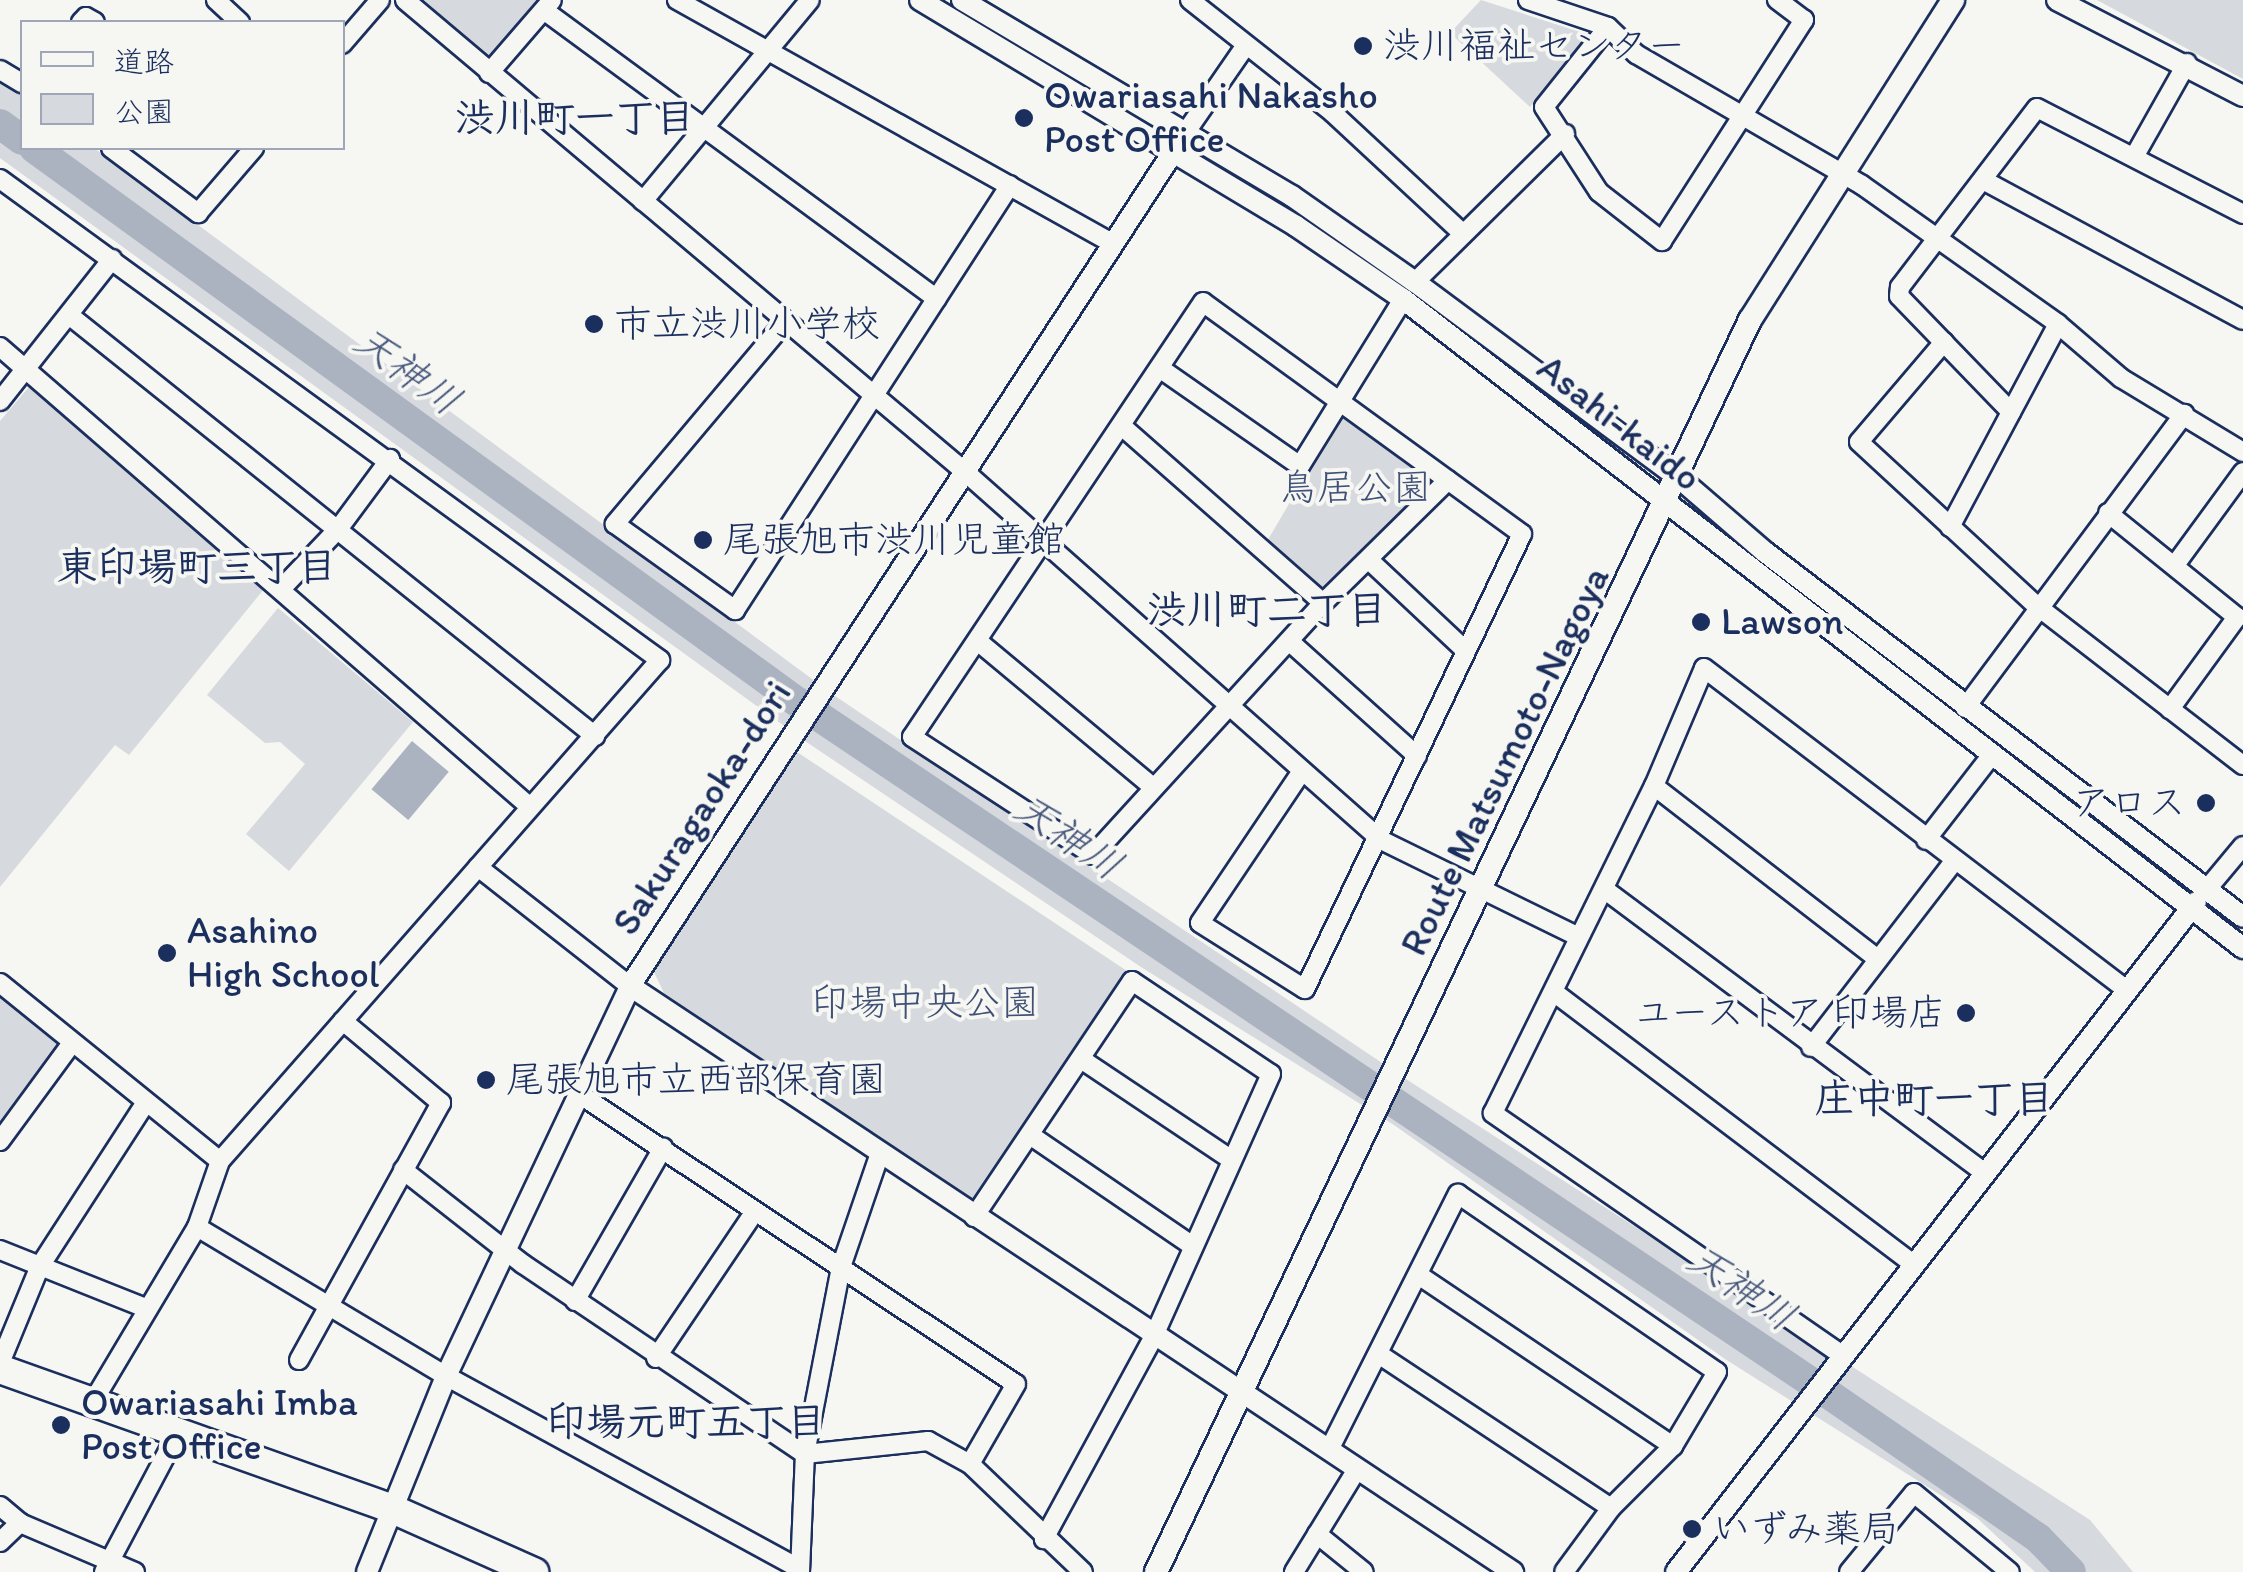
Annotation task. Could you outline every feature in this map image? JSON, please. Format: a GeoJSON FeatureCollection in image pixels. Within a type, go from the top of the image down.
{"type":"FeatureCollection","features":[{"type":"Feature","properties":{"kind":"main road","name":"Route Matsumoto-Nagoya"},"geometry":{"type":"LineString","coordinates":[[1156,1572],[1667,504],[1750,320],[1952,0]]}},
{"type":"Feature","properties":{"kind":"main road"},"geometry":{"type":"LineString","coordinates":[[0,1366],[177,1434],[390,1508],[534,1572]]}},
{"type":"Feature","properties":{"kind":"street"},"geometry":{"type":"LineString","coordinates":[[216,0],[238,20]]}},
{"type":"Feature","properties":{"kind":"street"},"geometry":{"type":"LineString","coordinates":[[345,41],[380,0]]}},
{"type":"Feature","properties":{"kind":"street"},"geometry":{"type":"LineString","coordinates":[[406,0],[784,323],[963,470],[1229,705],[1300,774],[1380,840],[1480,892],[1579,936]]}},
{"type":"Feature","properties":{"kind":"street"},"geometry":{"type":"LineString","coordinates":[[677,0],[1111,243]]}},
{"type":"Feature","properties":{"kind":"street"},"geometry":{"type":"LineString","coordinates":[[644,201],[810,0]]}},
{"type":"Feature","properties":{"kind":"street","name":"Asahi-kaido"},"geometry":{"type":"LineString","coordinates":[[920,0],[1172,153],[1409,290],[1667,504],[2243,948]]}},
{"type":"Feature","properties":{"kind":"street","name":"Asahi-kaido"},"geometry":{"type":"LineString","coordinates":[[962,0],[1186,132],[1678,477],[1966,708],[2243,916]]}},
{"type":"Feature","properties":{"kind":"street"},"geometry":{"type":"LineString","coordinates":[[1190,0],[1244,48],[1333,114],[1462,233]]}},
{"type":"Feature","properties":{"kind":"street"},"geometry":{"type":"LineString","coordinates":[[1528,0],[1608,27],[1636,54],[1841,175],[2058,324],[2121,378],[2243,452]]}},
{"type":"Feature","properties":{"kind":"street"},"geometry":{"type":"LineString","coordinates":[[1608,27],[1544,107],[1599,192],[1662,240],[1804,20],[1777,0]]}},
{"type":"Feature","properties":{"kind":"street"},"geometry":{"type":"LineString","coordinates":[[2056,0],[2187,63],[2243,96]]}},
{"type":"Feature","properties":{"kind":"street"},"geometry":{"type":"LineString","coordinates":[[489,73],[548,6],[937,299]]}},
{"type":"Feature","properties":{"kind":"street"},"geometry":{"type":"LineString","coordinates":[[1186,132],[1244,48]]}},
{"type":"Feature","properties":{"kind":"street"},"geometry":{"type":"LineString","coordinates":[[2134,156],[2187,63]]}},
{"type":"Feature","properties":{"kind":"street"},"geometry":{"type":"LineString","coordinates":[[2011,412],[1899,296],[1934,240],[2037,108],[2243,214]]}},
{"type":"Feature","properties":{"kind":"street","name":"Sakuragaoka-dori"},"geometry":{"type":"LineString","coordinates":[[367,1572],[446,1376],[630,986],[822,685],[1186,132]]}},
{"type":"Feature","properties":{"kind":"street"},"geometry":{"type":"LineString","coordinates":[[1161,370],[1300,466],[1409,290],[1565,134]]}},
{"type":"Feature","properties":{"kind":"street"},"geometry":{"type":"LineString","coordinates":[[114,150],[198,213],[252,150]]}},
{"type":"Feature","properties":{"kind":"street"},"geometry":{"type":"LineString","coordinates":[[0,180],[390,459],[660,660],[220,1161],[197,1227],[92,1403]]}},
{"type":"Feature","properties":{"kind":"street"},"geometry":{"type":"LineString","coordinates":[[1982,180],[2243,320]]}},
{"type":"Feature","properties":{"kind":"street"},"geometry":{"type":"LineString","coordinates":[[784,323],[615,524],[735,610],[1010,185]]}},
{"type":"Feature","properties":{"kind":"street"},"geometry":{"type":"LineString","coordinates":[[0,401],[112,259]]}},
{"type":"Feature","properties":{"kind":"street"},"geometry":{"type":"LineString","coordinates":[[1300,774],[1200,923],[1305,989],[1380,840],[1522,534],[1344,400],[1203,302],[1124,428],[912,737],[1093,855],[1323,603],[1448,480]]}},
{"type":"Feature","properties":{"kind":"street"},"geometry":{"type":"LineString","coordinates":[[69,315],[595,736]]}},
{"type":"Feature","properties":{"kind":"street"},"geometry":{"type":"LineString","coordinates":[[1950,527],[2058,324]]}},
{"type":"Feature","properties":{"kind":"street"},"geometry":{"type":"LineString","coordinates":[[1944,342],[1859,442],[2038,606],[2243,765]]}},
{"type":"Feature","properties":{"kind":"street"},"geometry":{"type":"LineString","coordinates":[[0,347],[530,806]]}},
{"type":"Feature","properties":{"kind":"street"},"geometry":{"type":"LineString","coordinates":[[1966,708],[2184,414]]}},
{"type":"Feature","properties":{"kind":"street"},"geometry":{"type":"LineString","coordinates":[[1124,428],[1323,603]]}},
{"type":"Feature","properties":{"kind":"street"},"geometry":{"type":"LineString","coordinates":[[280,588],[339,528],[390,459]]}},
{"type":"Feature","properties":{"kind":"street"},"geometry":{"type":"LineString","coordinates":[[2174,565],[2243,472]]}},
{"type":"Feature","properties":{"kind":"street"},"geometry":{"type":"LineString","coordinates":[[2108,513],[2232,610],[2236,624],[2170,710]]}},
{"type":"Feature","properties":{"kind":"street"},"geometry":{"type":"LineString","coordinates":[[1369,560],[1466,651]]}},
{"type":"Feature","properties":{"kind":"street"},"geometry":{"type":"LineString","coordinates":[[1289,641],[1418,756]]}},
{"type":"Feature","properties":{"kind":"street"},"geometry":{"type":"LineString","coordinates":[[980,643],[1154,788]]}},
{"type":"Feature","properties":{"kind":"street"},"geometry":{"type":"LineString","coordinates":[[1838,1361],[1494,1113],[1654,786],[1704,668],[2124,988]]}},
{"type":"Feature","properties":{"kind":"street"},"geometry":{"type":"LineString","coordinates":[[1926,840],[1991,756]]}},
{"type":"Feature","properties":{"kind":"street"},"geometry":{"type":"LineString","coordinates":[[1654,786],[1878,959]]}},
{"type":"Feature","properties":{"kind":"street"},"geometry":{"type":"LineString","coordinates":[[1676,1572],[2124,988],[2243,846]]}},
{"type":"Feature","properties":{"kind":"street"},"geometry":{"type":"LineString","coordinates":[[1811,1047],[1954,861]]}},
{"type":"Feature","properties":{"kind":"street"},"geometry":{"type":"LineString","coordinates":[[478,867],[630,986],[1152,1338],[1512,1572]]}},
{"type":"Feature","properties":{"kind":"street"},"geometry":{"type":"LineString","coordinates":[[1604,888],[1811,1047],[1983,1172]]}},
{"type":"Feature","properties":{"kind":"street"},"geometry":{"type":"LineString","coordinates":[[974,1217],[1132,980],[1270,1074],[1229,1158],[1152,1338],[1044,1540]]}},
{"type":"Feature","properties":{"kind":"street"},"geometry":{"type":"LineString","coordinates":[[0,983],[220,1161]]}},
{"type":"Feature","properties":{"kind":"street"},"geometry":{"type":"LineString","coordinates":[[1555,992],[1913,1264]]}},
{"type":"Feature","properties":{"kind":"street"},"geometry":{"type":"LineString","coordinates":[[299,1360],[441,1102],[342,1020]]}},
{"type":"Feature","properties":{"kind":"street"},"geometry":{"type":"LineString","coordinates":[[0,1141],[72,1043]]}},
{"type":"Feature","properties":{"kind":"street"},"geometry":{"type":"LineString","coordinates":[[1081,1059],[1229,1158]]}},
{"type":"Feature","properties":{"kind":"street"},"geometry":{"type":"LineString","coordinates":[[579,1094],[1016,1384],[970,1464]]}},
{"type":"Feature","properties":{"kind":"street"},"geometry":{"type":"LineString","coordinates":[[0,1366],[40,1266],[146,1102]]}},
{"type":"Feature","properties":{"kind":"street"},"geometry":{"type":"LineString","coordinates":[[1030,1135],[1192,1246]]}},
{"type":"Feature","properties":{"kind":"street"},"geometry":{"type":"LineString","coordinates":[[575,1301],[663,1148]]}},
{"type":"Feature","properties":{"kind":"street"},"geometry":{"type":"LineString","coordinates":[[197,1227],[446,1376],[800,1571],[804,1454],[841,1267],[880,1153]]}},
{"type":"Feature","properties":{"kind":"street"},"geometry":{"type":"LineString","coordinates":[[403,1170],[504,1251],[656,1358],[804,1454],[928,1440],[970,1464],[1044,1540],[1083,1572]]}},
{"type":"Feature","properties":{"kind":"street"},"geometry":{"type":"LineString","coordinates":[[1329,1450],[1458,1194],[1717,1372],[1672,1446],[1611,1508],[1564,1572]]}},
{"type":"Feature","properties":{"kind":"street"},"geometry":{"type":"LineString","coordinates":[[656,1358],[755,1211]]}},
{"type":"Feature","properties":{"kind":"street"},"geometry":{"type":"LineString","coordinates":[[0,1250],[148,1309]]}},
{"type":"Feature","properties":{"kind":"street"},"geometry":{"type":"LineString","coordinates":[[1420,1276],[1672,1446]]}},
{"type":"Feature","properties":{"kind":"street"},"geometry":{"type":"LineString","coordinates":[[1380,1355],[1611,1508]]}},
{"type":"Feature","properties":{"kind":"street"},"geometry":{"type":"LineString","coordinates":[[108,1565],[177,1434]]}},
{"type":"Feature","properties":{"kind":"street"},"geometry":{"type":"LineString","coordinates":[[1294,1572],[1357,1469]]}},
{"type":"Feature","properties":{"kind":"street"},"geometry":{"type":"LineString","coordinates":[[1849,1572],[1914,1493],[2010,1572]]}},
{"type":"Feature","properties":{"kind":"street"},"geometry":{"type":"LineString","coordinates":[[0,1506],[20,1523],[108,1565],[134,1572]]}},
{"type":"Feature","properties":{"kind":"street"},"geometry":{"type":"LineString","coordinates":[[0,1542],[20,1523]]}},
{"type":"Feature","properties":{"kind":"street"},"geometry":{"type":"LineString","coordinates":[[1317,1534],[1364,1572]]}},
{"type":"Feature","properties":{"kind":"street"},"geometry":{"type":"LineString","coordinates":[[1862,1556],[1878,1572]]}},
{"type":"Feature","properties":{"kind":"green space"},"geometry":{"type":"Polygon","coordinates":[[[415,0],[543,0],[487,61],[415,0]]]}},
{"type":"Feature","properties":{"kind":"green space"},"geometry":{"type":"Polygon","coordinates":[[[1481,0],[1592,36],[1530,107],[1450,33],[1481,0]]]}},
{"type":"Feature","properties":{"kind":"green space"},"geometry":{"type":"Polygon","coordinates":[[[2097,0],[2243,0],[2243,79],[2097,0]]]}},
{"type":"Feature","properties":{"kind":"green space"},"geometry":{"type":"Polygon","coordinates":[[[0,83],[20,93],[20,150],[97,150],[835,696],[1409,1081],[2090,1520],[2133,1572],[2035,1572],[1977,1518],[1725,1359],[1394,1125],[1141,967],[805,741],[0,158],[0,83]]]}},
{"type":"Feature","properties":{"kind":"green space"},"geometry":{"type":"Polygon","coordinates":[[[29,387],[264,589],[129,755],[115,745],[0,887],[0,421],[29,387]]]}},
{"type":"Feature","properties":{"kind":"green space","name":"鳥居公園"},"geometry":{"type":"Polygon","coordinates":[[[1346,407],[1435,479],[1322,595],[1266,543],[1346,407]]]}},
{"type":"Feature","properties":{"kind":"green space"},"geometry":{"type":"Polygon","coordinates":[[[278,608],[413,722],[289,871],[246,834],[305,764],[280,742],[265,743],[207,695],[278,608]]]}},
{"type":"Feature","properties":{"kind":"green space","name":"印場中央公園"},"geometry":{"type":"Polygon","coordinates":[[[794,750],[1130,973],[973,1201],[664,993],[652,968],[794,750]]]}},
{"type":"Feature","properties":{"kind":"green space"},"geometry":{"type":"Polygon","coordinates":[[[0,992],[62,1042],[0,1126],[0,992]]]}},
{"type":"Feature","properties":{"kind":"shaded area"},"geometry":{"type":"Polygon","coordinates":[[[412,741],[449,772],[408,820],[372,789],[412,741]]]}},
{"type":"Feature","properties":{"kind":"waterway","name":"天神川"},"geometry":{"type":"LineString","coordinates":[[0,124],[20,139]]}},
{"type":"Feature","properties":{"kind":"waterway","name":"天神川"},"geometry":{"type":"LineString","coordinates":[[37,150],[796,701],[1814,1384],[2038,1538],[2071,1572]]}},
{"type":"Feature","properties":{"kind":"place","name":"渋川福祉センター"},"geometry":{"type":"Point","coordinates":[1363,46]}},
{"type":"Feature","properties":{"kind":"place","name":"Owariasahi Nakasho Post Office"},"geometry":{"type":"Point","coordinates":[1024,118]}},
{"type":"Feature","properties":{"kind":"place","name":"市立渋川小学校"},"geometry":{"type":"Point","coordinates":[594,324]}},
{"type":"Feature","properties":{"kind":"place","name":"尾張旭市渋川児童館"},"geometry":{"type":"Point","coordinates":[703,540]}},
{"type":"Feature","properties":{"kind":"place","name":"Lawson"},"geometry":{"type":"Point","coordinates":[1701,622]}},
{"type":"Feature","properties":{"kind":"place","name":"アロス"},"geometry":{"type":"Point","coordinates":[2206,803]}},
{"type":"Feature","properties":{"kind":"place","name":"Asahino High School"},"geometry":{"type":"Point","coordinates":[167,953]}},
{"type":"Feature","properties":{"kind":"place","name":"ユーストア 印場店"},"geometry":{"type":"Point","coordinates":[1966,1013]}},
{"type":"Feature","properties":{"kind":"place","name":"尾張旭市立西部保育園"},"geometry":{"type":"Point","coordinates":[486,1080]}},
{"type":"Feature","properties":{"kind":"place","name":"Owariasahi Imba Post Office"},"geometry":{"type":"Point","coordinates":[61,1425]}},
{"type":"Feature","properties":{"kind":"place","name":"いずみ薬局"},"geometry":{"type":"Point","coordinates":[1692,1529]}},
{"type":"Feature","properties":{"kind":"district","name":"渋川町一丁目"},"geometry":{"type":"Point","coordinates":[575,117]}},
{"type":"Feature","properties":{"kind":"district","name":"東印場町三丁目"},"geometry":{"type":"Point","coordinates":[197,566]}},
{"type":"Feature","properties":{"kind":"district","name":"渋川町二丁目"},"geometry":{"type":"Point","coordinates":[1267,609]}},
{"type":"Feature","properties":{"kind":"district","name":"庄中町一丁目"},"geometry":{"type":"Point","coordinates":[1934,1098]}},
{"type":"Feature","properties":{"kind":"district","name":"印場元町五丁目"},"geometry":{"type":"Point","coordinates":[686,1421]}}]}
